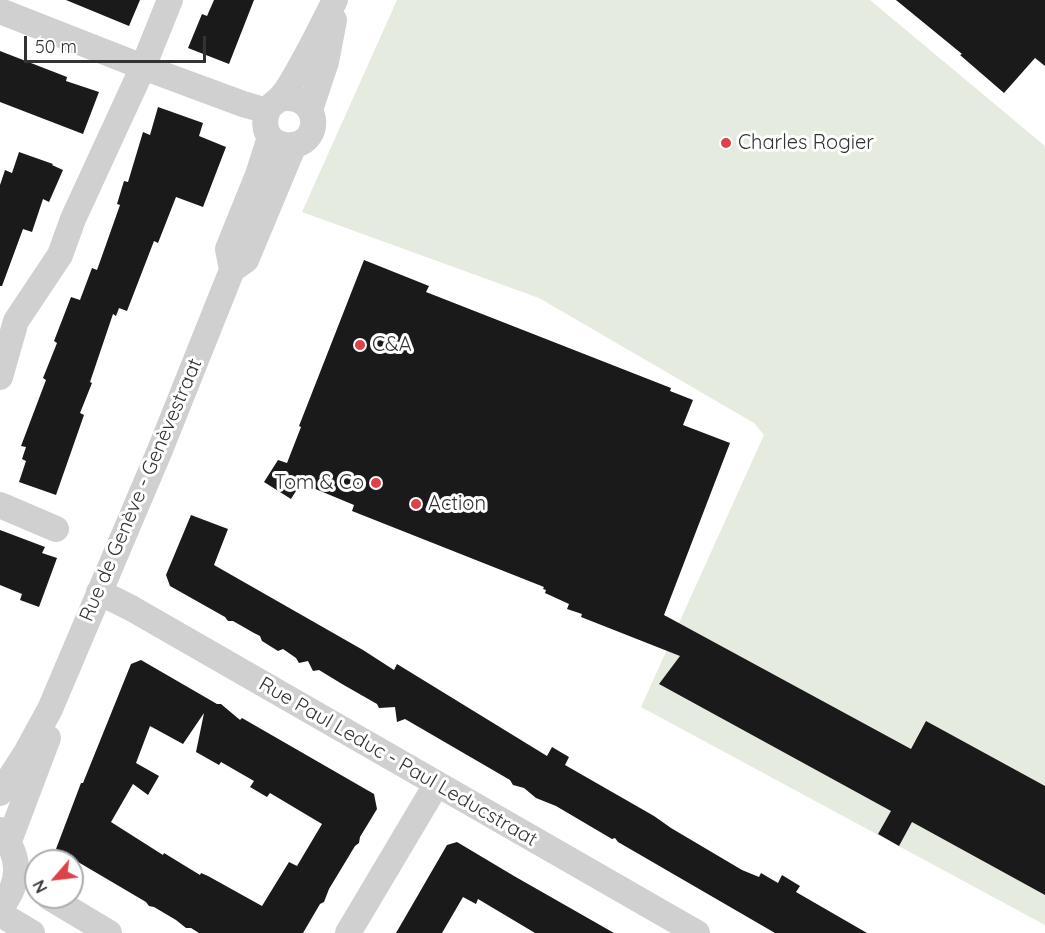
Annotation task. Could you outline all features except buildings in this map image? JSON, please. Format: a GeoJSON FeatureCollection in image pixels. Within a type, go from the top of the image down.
{"type":"FeatureCollection","features":[{"type":"Feature","properties":{"kind":"street"},"geometry":{"type":"LineString","coordinates":[[0,376],[16,321],[60,255],[73,219],[143,67],[170,0]]}},
{"type":"Feature","properties":{"kind":"street","name":"Rue de Genève - Genèvestraat"},"geometry":{"type":"LineString","coordinates":[[0,793],[51,709],[160,450],[232,270],[228,249],[258,176],[270,137],[265,120],[273,105],[294,78],[337,0]]}},
{"type":"Feature","properties":{"kind":"street","name":"Rue de Genève - Genèvestraat"},"geometry":{"type":"LineString","coordinates":[[232,270],[246,260],[294,145],[303,142],[313,127],[310,110],[326,62],[337,0]]}},
{"type":"Feature","properties":{"kind":"street"},"geometry":{"type":"LineString","coordinates":[[0,11],[243,104],[273,105],[288,97],[305,103],[310,110]]}},
{"type":"Feature","properties":{"kind":"street"},"geometry":{"type":"LineString","coordinates":[[270,137],[277,143],[294,145]]}},
{"type":"Feature","properties":{"kind":"street"},"geometry":{"type":"LineString","coordinates":[[0,505],[56,529]]}},
{"type":"Feature","properties":{"kind":"street","name":"Rue Paul Leduc - Paul Leducstraat"},"geometry":{"type":"LineString","coordinates":[[99,592],[131,608],[697,933]]}},
{"type":"Feature","properties":{"kind":"street","name":"Rue de Genève - Genèvestraat"},"geometry":{"type":"LineString","coordinates":[[24,879],[5,836],[47,742],[51,709]]}},
{"type":"Feature","properties":{"kind":"street"},"geometry":{"type":"LineString","coordinates":[[348,933],[436,785]]}},
{"type":"Feature","properties":{"kind":"street","name":"Rue de Genève - Genèvestraat"},"geometry":{"type":"LineString","coordinates":[[0,909],[10,896],[24,886]]}},
{"type":"Feature","properties":{"kind":"street"},"geometry":{"type":"LineString","coordinates":[[69,909],[109,933]]}},
{"type":"Feature","properties":{"kind":"street"},"geometry":{"type":"LineString","coordinates":[[0,914],[32,933]]}},
{"type":"Feature","properties":{"kind":"shaded area"},"geometry":{"type":"Polygon","coordinates":[[[397,0],[870,0],[1045,146],[1045,925],[641,707],[764,435],[754,423],[539,298],[302,212],[397,0]]]}},
{"type":"Feature","properties":{"kind":"place","name":"Charles Rogier"},"geometry":{"type":"Point","coordinates":[726,143]}},
{"type":"Feature","properties":{"kind":"place","name":"C&A"},"geometry":{"type":"Point","coordinates":[360,345]}},
{"type":"Feature","properties":{"kind":"place","name":"Tom & Co"},"geometry":{"type":"Point","coordinates":[376,483]}},
{"type":"Feature","properties":{"kind":"place","name":"Action"},"geometry":{"type":"Point","coordinates":[416,504]}}]}
